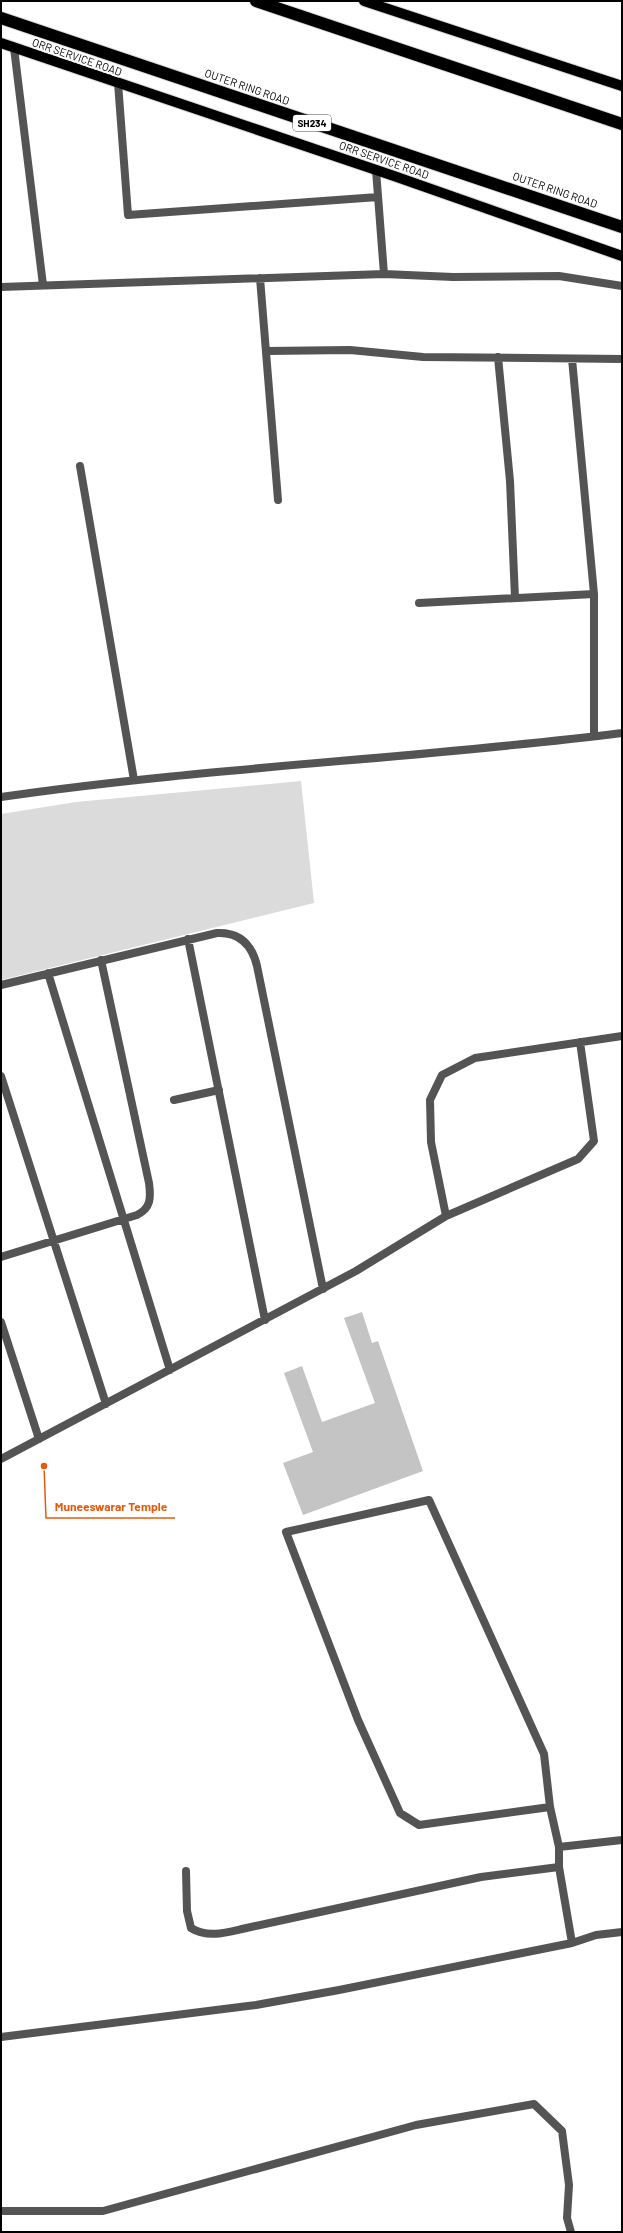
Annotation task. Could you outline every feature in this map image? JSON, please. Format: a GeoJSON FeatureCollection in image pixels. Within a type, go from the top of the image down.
{"type":"FeatureCollection","features":[{"type":"Feature","properties":{"kind":"highway"},"geometry":{"type":"LineString","coordinates":[[256,1],[622,124]]}},
{"type":"Feature","properties":{"kind":"highway","name":"OUTER RING ROAD"},"geometry":{"type":"LineString","coordinates":[[1,18],[622,227]]}},
{"type":"Feature","properties":{"kind":"main road"},"geometry":{"type":"LineString","coordinates":[[364,1],[622,86]]}},
{"type":"Feature","properties":{"kind":"main road","name":"ORR SERVICE ROAD"},"geometry":{"type":"LineString","coordinates":[[1,43],[376,170],[622,256]]}},
{"type":"Feature","properties":{"kind":"street"},"geometry":{"type":"LineString","coordinates":[[14,48],[43,285]]}},
{"type":"Feature","properties":{"kind":"street"},"geometry":{"type":"LineString","coordinates":[[118,83],[128,215],[378,197]]}},
{"type":"Feature","properties":{"kind":"street"},"geometry":{"type":"LineString","coordinates":[[376,170],[384,274]]}},
{"type":"Feature","properties":{"kind":"street"},"geometry":{"type":"LineString","coordinates":[[1,287],[384,274],[453,277],[559,276],[622,286]]}},
{"type":"Feature","properties":{"kind":"street"},"geometry":{"type":"LineString","coordinates":[[260,278],[278,500]]}},
{"type":"Feature","properties":{"kind":"street"},"geometry":{"type":"LineString","coordinates":[[267,351],[350,350],[423,357],[622,359]]}},
{"type":"Feature","properties":{"kind":"street"},"geometry":{"type":"LineString","coordinates":[[498,357],[510,481],[515,598]]}},
{"type":"Feature","properties":{"kind":"street"},"geometry":{"type":"LineString","coordinates":[[572,359],[594,594],[594,736]]}},
{"type":"Feature","properties":{"kind":"street"},"geometry":{"type":"LineString","coordinates":[[80,466],[134,780]]}},
{"type":"Feature","properties":{"kind":"street"},"geometry":{"type":"LineString","coordinates":[[419,603],[594,594]]}},
{"type":"Feature","properties":{"kind":"street"},"geometry":{"type":"LineString","coordinates":[[1,797],[134,780],[622,733]]}},
{"type":"Feature","properties":{"kind":"street"},"geometry":{"type":"LineString","coordinates":[[1,985],[217,933],[234,934],[247,943],[255,957],[323,1289]]}},
{"type":"Feature","properties":{"kind":"street"},"geometry":{"type":"LineString","coordinates":[[188,939],[265,1320]]}},
{"type":"Feature","properties":{"kind":"street"},"geometry":{"type":"LineString","coordinates":[[1,1257],[137,1215],[147,1208],[150,1193],[101,960]]}},
{"type":"Feature","properties":{"kind":"street"},"geometry":{"type":"LineString","coordinates":[[48,973],[170,1370]]}},
{"type":"Feature","properties":{"kind":"street"},"geometry":{"type":"LineString","coordinates":[[446,1216],[430,1142],[430,1100],[442,1075],[475,1058],[622,1036]]}},
{"type":"Feature","properties":{"kind":"street"},"geometry":{"type":"LineString","coordinates":[[1,1459],[356,1271],[446,1216],[578,1159],[594,1141],[580,1042]]}},
{"type":"Feature","properties":{"kind":"street"},"geometry":{"type":"LineString","coordinates":[[1,1076],[106,1404]]}},
{"type":"Feature","properties":{"kind":"street"},"geometry":{"type":"LineString","coordinates":[[174,1100],[219,1090]]}},
{"type":"Feature","properties":{"kind":"street"},"geometry":{"type":"LineString","coordinates":[[1,1322],[39,1439]]}},
{"type":"Feature","properties":{"kind":"street"},"geometry":{"type":"LineString","coordinates":[[550,1807],[419,1825],[400,1813],[358,1720],[286,1532],[429,1500],[544,1754],[550,1807],[559,1847],[559,1867],[572,1943]]}},
{"type":"Feature","properties":{"kind":"street"},"geometry":{"type":"LineString","coordinates":[[559,1847],[622,1840]]}},
{"type":"Feature","properties":{"kind":"street"},"geometry":{"type":"LineString","coordinates":[[186,1871],[187,1911],[191,1928],[199,1933],[209,1934],[242,1929],[480,1877],[559,1867]]}},
{"type":"Feature","properties":{"kind":"street"},"geometry":{"type":"LineString","coordinates":[[1,2037],[256,2004],[339,1990],[572,1943],[596,1935],[622,1932]]}},
{"type":"Feature","properties":{"kind":"street"},"geometry":{"type":"LineString","coordinates":[[1,2211],[103,2211],[416,2125],[534,2104],[562,2131],[569,2185],[567,2218],[571,2232]]}},
{"type":"Feature","properties":{"kind":"shaded area"},"geometry":{"type":"Polygon","coordinates":[[[301,781],[314,903],[1,980],[1,814],[76,802],[301,781]]]}},
{"type":"Feature","properties":{"kind":"building"},"geometry":{"type":"Polygon","coordinates":[[[362,1312],[372,1343],[378,1341],[423,1471],[303,1515],[283,1463],[313,1452],[284,1373],[302,1366],[322,1422],[375,1403],[344,1318],[362,1312]]]}},
{"type":"Feature","properties":{"kind":"place","name":"Muneeswarar Temple"},"geometry":{"type":"Point","coordinates":[44,1466]}}]}
